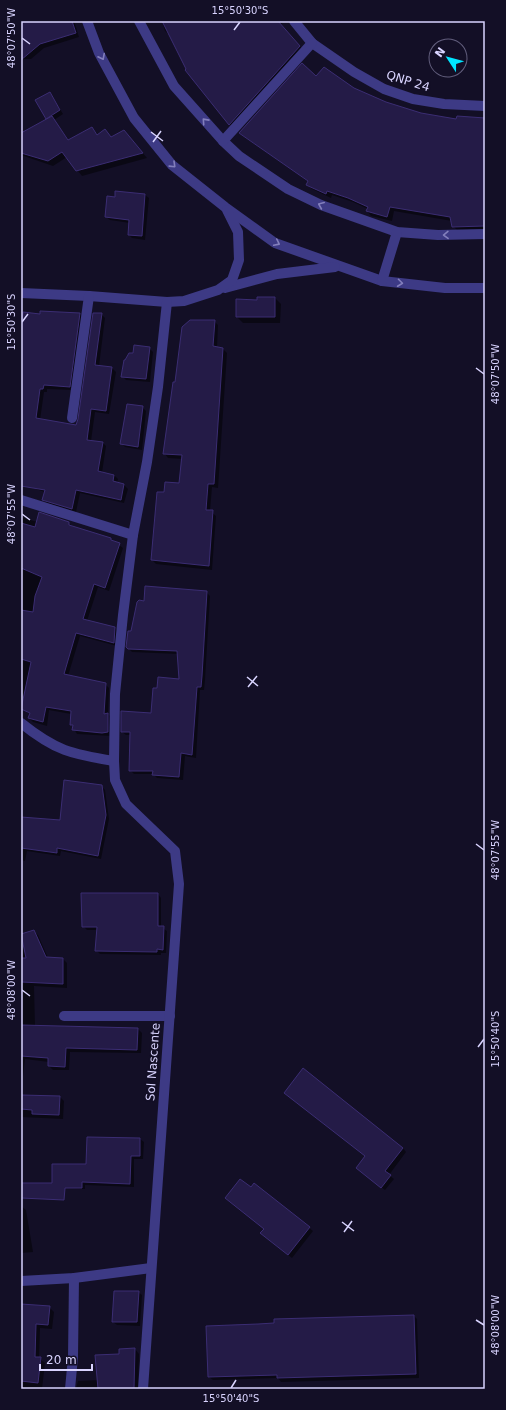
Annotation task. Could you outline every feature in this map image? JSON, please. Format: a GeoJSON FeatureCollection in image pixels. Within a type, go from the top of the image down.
{"type":"FeatureCollection","features":[{"type":"Feature","properties":{"kind":"street"},"geometry":{"type":"LineString","coordinates":[[87,21],[99,53],[134,118],[172,165],[225,207],[275,243],[382,281],[445,288],[485,288]]}},
{"type":"Feature","properties":{"kind":"street"},"geometry":{"type":"LineString","coordinates":[[139,21],[174,86],[223,141],[240,156],[288,189],[321,205],[397,232],[438,235],[485,234]]}},
{"type":"Feature","properties":{"kind":"street","name":"QNP 24"},"geometry":{"type":"LineString","coordinates":[[294,21],[312,43],[354,72],[384,89],[413,99],[444,104],[485,106]]}},
{"type":"Feature","properties":{"kind":"street"},"geometry":{"type":"LineString","coordinates":[[223,141],[312,43]]}},
{"type":"Feature","properties":{"kind":"street"},"geometry":{"type":"LineString","coordinates":[[218,290],[232,280],[239,260],[238,232],[225,207]]}},
{"type":"Feature","properties":{"kind":"street"},"geometry":{"type":"LineString","coordinates":[[382,281],[397,232]]}},
{"type":"Feature","properties":{"kind":"street"},"geometry":{"type":"LineString","coordinates":[[21,293],[168,302],[184,301],[277,274],[337,266]]}},
{"type":"Feature","properties":{"kind":"street"},"geometry":{"type":"LineString","coordinates":[[72,418],[89,296]]}},
{"type":"Feature","properties":{"kind":"street","name":"Sol Nascente"},"geometry":{"type":"LineString","coordinates":[[143,1389],[179,884],[175,851],[126,804],[115,780],[115,694],[133,535],[148,462],[168,302]]}},
{"type":"Feature","properties":{"kind":"street"},"geometry":{"type":"LineString","coordinates":[[21,500],[133,535]]}},
{"type":"Feature","properties":{"kind":"street"},"geometry":{"type":"LineString","coordinates":[[21,723],[58,748],[69,753],[114,760]]}},
{"type":"Feature","properties":{"kind":"street"},"geometry":{"type":"LineString","coordinates":[[64,1016],[170,1016]]}},
{"type":"Feature","properties":{"kind":"street"},"geometry":{"type":"LineString","coordinates":[[21,1281],[74,1278],[151,1268]]}},
{"type":"Feature","properties":{"kind":"street"},"geometry":{"type":"LineString","coordinates":[[70,1389],[73,1357],[74,1278]]}},
{"type":"Feature","properties":{"kind":"building"},"geometry":{"type":"Polygon","coordinates":[[[21,21],[72,21],[76,33],[40,44],[21,60],[21,21]]]}},
{"type":"Feature","properties":{"kind":"building"},"geometry":{"type":"Polygon","coordinates":[[[162,21],[278,21],[300,46],[229,125],[185,70],[186,69],[162,21]]]}},
{"type":"Feature","properties":{"kind":"building"},"geometry":{"type":"Polygon","coordinates":[[[302,63],[316,76],[324,67],[354,88],[386,102],[421,113],[456,119],[457,116],[485,118],[485,226],[452,227],[450,217],[390,207],[387,217],[366,211],[368,207],[348,198],[327,191],[326,194],[306,185],[308,181],[239,133],[302,63]]]}},
{"type":"Feature","properties":{"kind":"building"},"geometry":{"type":"Polygon","coordinates":[[[50,92],[60,110],[46,119],[35,100],[50,92]]]}},
{"type":"Feature","properties":{"kind":"building"},"geometry":{"type":"Polygon","coordinates":[[[52,116],[68,140],[92,127],[97,135],[105,129],[111,137],[124,130],[143,153],[76,171],[62,152],[48,161],[21,153],[21,133],[52,116]]]}},
{"type":"Feature","properties":{"kind":"building"},"geometry":{"type":"Polygon","coordinates":[[[115,191],[145,194],[142,236],[128,235],[129,220],[105,217],[107,196],[115,197],[115,191]]]}},
{"type":"Feature","properties":{"kind":"building"},"geometry":{"type":"Polygon","coordinates":[[[257,297],[275,297],[275,317],[236,317],[236,299],[257,300],[257,297]]]}},
{"type":"Feature","properties":{"kind":"building"},"geometry":{"type":"Polygon","coordinates":[[[40,311],[80,313],[70,387],[44,385],[43,389],[40,389],[36,418],[76,425],[93,313],[102,313],[95,365],[112,367],[106,411],[91,409],[87,440],[103,442],[98,471],[114,475],[113,481],[124,484],[121,500],[76,490],[72,509],[42,500],[45,490],[21,486],[21,330],[23,312],[40,314],[40,311]]]}},
{"type":"Feature","properties":{"kind":"building"},"geometry":{"type":"Polygon","coordinates":[[[190,320],[215,320],[213,346],[223,348],[214,484],[208,484],[206,510],[213,510],[209,566],[151,560],[157,492],[164,492],[165,482],[179,483],[182,455],[163,454],[173,382],[175,382],[182,327],[190,320]]]}},
{"type":"Feature","properties":{"kind":"building"},"geometry":{"type":"Polygon","coordinates":[[[134,345],[150,347],[146,379],[121,377],[124,360],[129,353],[133,353],[134,345]]]}},
{"type":"Feature","properties":{"kind":"building"},"geometry":{"type":"Polygon","coordinates":[[[127,404],[143,406],[138,447],[120,444],[127,404]]]}},
{"type":"Feature","properties":{"kind":"building"},"geometry":{"type":"Polygon","coordinates":[[[39,512],[69,522],[69,525],[111,538],[111,540],[120,543],[105,588],[94,584],[83,619],[115,627],[114,643],[76,633],[64,674],[106,683],[104,714],[108,713],[108,732],[102,733],[72,730],[73,725],[70,725],[71,711],[46,707],[43,722],[28,718],[30,713],[21,709],[31,662],[21,659],[21,610],[33,612],[35,596],[42,577],[21,568],[21,523],[35,527],[39,512]]]}},
{"type":"Feature","properties":{"kind":"building"},"geometry":{"type":"Polygon","coordinates":[[[145,586],[207,591],[201,687],[197,687],[192,755],[181,753],[179,777],[152,775],[153,771],[129,771],[130,732],[121,732],[121,711],[151,713],[153,688],[157,688],[158,677],[179,679],[177,651],[128,649],[126,647],[128,631],[131,631],[137,602],[139,600],[144,601],[145,586]]]}},
{"type":"Feature","properties":{"kind":"building"},"geometry":{"type":"Polygon","coordinates":[[[64,780],[102,785],[106,815],[98,856],[57,848],[57,853],[21,848],[21,817],[60,820],[64,780]]]}},
{"type":"Feature","properties":{"kind":"building"},"geometry":{"type":"Polygon","coordinates":[[[81,893],[158,893],[158,926],[164,926],[163,950],[157,949],[157,952],[95,951],[97,927],[82,927],[81,893]]]}},
{"type":"Feature","properties":{"kind":"building"},"geometry":{"type":"Polygon","coordinates":[[[34,930],[46,957],[63,958],[63,984],[21,982],[21,958],[26,958],[21,934],[34,930]]]}},
{"type":"Feature","properties":{"kind":"building"},"geometry":{"type":"Polygon","coordinates":[[[21,1025],[138,1028],[137,1050],[66,1048],[65,1067],[48,1066],[48,1058],[21,1056],[21,1025]]]}},
{"type":"Feature","properties":{"kind":"building"},"geometry":{"type":"Polygon","coordinates":[[[303,1068],[403,1148],[385,1171],[391,1175],[381,1188],[356,1168],[365,1156],[284,1093],[303,1068]]]}},
{"type":"Feature","properties":{"kind":"building"},"geometry":{"type":"Polygon","coordinates":[[[21,1095],[60,1096],[59,1115],[32,1114],[32,1110],[21,1109],[21,1095]]]}},
{"type":"Feature","properties":{"kind":"building"},"geometry":{"type":"Polygon","coordinates":[[[87,1137],[140,1138],[140,1156],[131,1156],[130,1184],[82,1182],[82,1188],[65,1188],[64,1200],[21,1198],[21,1183],[52,1183],[52,1164],[86,1164],[87,1137]]]}},
{"type":"Feature","properties":{"kind":"building"},"geometry":{"type":"Polygon","coordinates":[[[240,1179],[251,1187],[254,1183],[310,1227],[288,1255],[260,1233],[264,1229],[225,1198],[240,1179]]]}},
{"type":"Feature","properties":{"kind":"building"},"geometry":{"type":"Polygon","coordinates":[[[114,1291],[139,1291],[137,1322],[112,1322],[114,1291]]]}},
{"type":"Feature","properties":{"kind":"building"},"geometry":{"type":"Polygon","coordinates":[[[21,1304],[50,1306],[48,1325],[36,1324],[35,1357],[41,1357],[38,1383],[21,1381],[21,1304]]]}},
{"type":"Feature","properties":{"kind":"building"},"geometry":{"type":"Polygon","coordinates":[[[414,1315],[416,1374],[277,1378],[277,1375],[208,1377],[206,1326],[274,1323],[274,1319],[414,1315]]]}},
{"type":"Feature","properties":{"kind":"building"},"geometry":{"type":"Polygon","coordinates":[[[135,1348],[134,1389],[98,1389],[95,1355],[119,1354],[119,1349],[135,1348]]]}}]}
